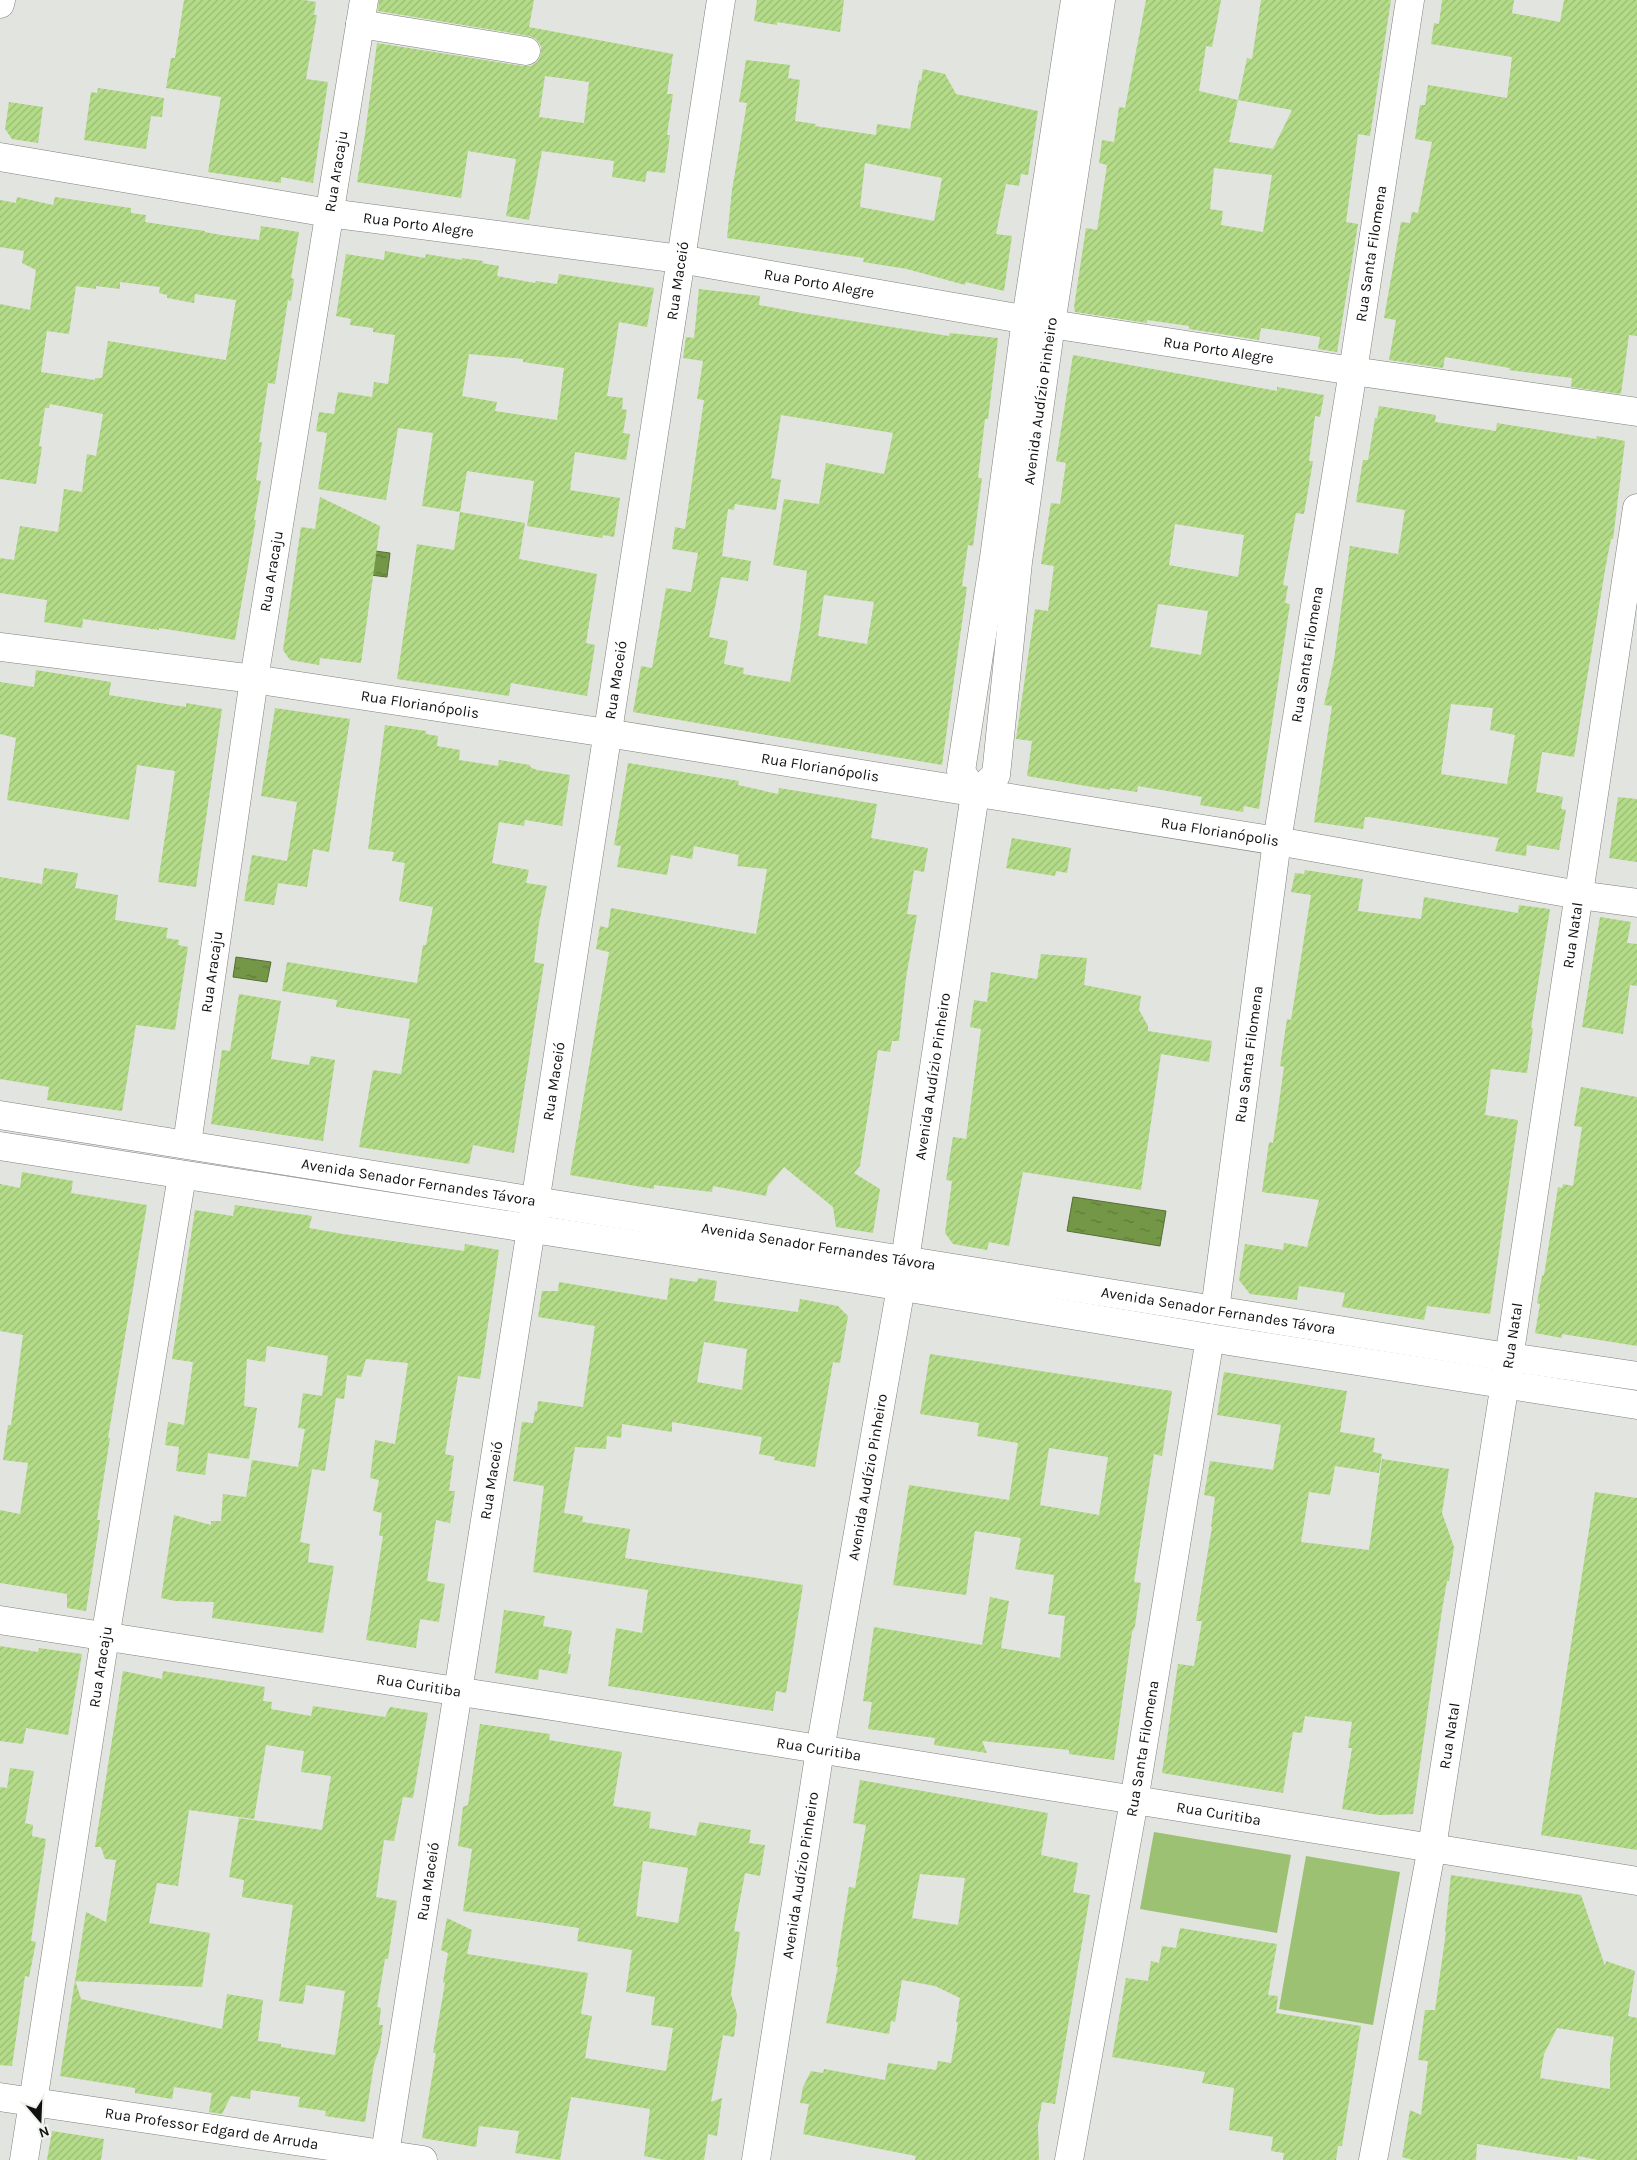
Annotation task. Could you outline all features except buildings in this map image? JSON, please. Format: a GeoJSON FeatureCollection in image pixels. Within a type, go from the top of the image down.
{"type":"FeatureCollection","features":[{"type":"Feature","properties":{"kind":"street"},"geometry":{"type":"LineString","coordinates":[[0,4],[1,0]]}},
{"type":"Feature","properties":{"kind":"street","name":"Rua Maceió"},"geometry":{"type":"LineString","coordinates":[[385,2157],[531,1230],[721,0]]}},
{"type":"Feature","properties":{"kind":"street","name":"Rua Santa Filomena"},"geometry":{"type":"LineString","coordinates":[[1215,1310],[1277,841],[1353,371],[1410,0]]}},
{"type":"Feature","properties":{"kind":"street"},"geometry":{"type":"LineString","coordinates":[[361,6],[526,51]]}},
{"type":"Feature","properties":{"kind":"street","name":"Rua Aracaju"},"geometry":{"type":"LineString","coordinates":[[187,1144],[254,679],[361,6]]}},
{"type":"Feature","properties":{"kind":"street","name":"Avenida Audízio Pinheiro"},"geometry":{"type":"LineString","coordinates":[[756,2160],[820,1750],[901,1287],[974,794],[961,772],[1006,560],[1038,321],[1087,6]]}},
{"type":"Feature","properties":{"kind":"street","name":"Rua Porto Alegre"},"geometry":{"type":"LineString","coordinates":[[0,157],[328,213],[680,259],[1038,321],[1353,371],[1637,412]]}},
{"type":"Feature","properties":{"kind":"street","name":"Rua Natal"},"geometry":{"type":"LineString","coordinates":[[1373,2160],[1432,1847],[1509,1357],[1637,508]]}},
{"type":"Feature","properties":{"kind":"street","name":"Rua Florianópolis"},"geometry":{"type":"LineString","coordinates":[[0,646],[254,679],[607,733],[974,794],[1277,841],[1579,895],[1637,903]]}},
{"type":"Feature","properties":{"kind":"street","name":"Avenida Senador Fernandes Távora"},"geometry":{"type":"LineString","coordinates":[[0,1115],[1637,1376]]}},
{"type":"Feature","properties":{"kind":"street","name":"Avenida Senador Fernandes Távora"},"geometry":{"type":"LineString","coordinates":[[0,1146],[182,1176],[901,1287],[1637,1405]]}},
{"type":"Feature","properties":{"kind":"street","name":"Rua Aracaju"},"geometry":{"type":"LineString","coordinates":[[24,2160],[106,1637],[182,1176]]}},
{"type":"Feature","properties":{"kind":"street","name":"Rua Santa Filomena"},"geometry":{"type":"LineString","coordinates":[[1069,2160],[1134,1801],[1210,1338]]}},
{"type":"Feature","properties":{"kind":"street","name":"Rua Curitiba"},"geometry":{"type":"LineString","coordinates":[[0,1620],[1637,1881]]}},
{"type":"Feature","properties":{"kind":"street","name":"Rua Professor Edgard de Arruda"},"geometry":{"type":"LineString","coordinates":[[0,2097],[385,2157],[423,2160]]}},
{"type":"Feature","properties":{"kind":"shaded area"},"geometry":{"type":"Polygon","coordinates":[[[1154,1832],[1291,1855],[1277,1933],[1140,1909],[1154,1832]]]}},
{"type":"Feature","properties":{"kind":"shaded area"},"geometry":{"type":"Polygon","coordinates":[[[1306,1856],[1400,1872],[1373,2025],[1279,2009],[1306,1856]]]}},
{"type":"Feature","properties":{"kind":"water"},"geometry":{"type":"Polygon","coordinates":[[[375,551],[390,553],[387,577],[370,575],[375,551]]]}},
{"type":"Feature","properties":{"kind":"water"},"geometry":{"type":"Polygon","coordinates":[[[236,957],[271,962],[267,982],[233,977],[236,957]]]}},
{"type":"Feature","properties":{"kind":"water"},"geometry":{"type":"Polygon","coordinates":[[[1073,1197],[1166,1211],[1160,1246],[1067,1231],[1073,1197]]]}}]}
